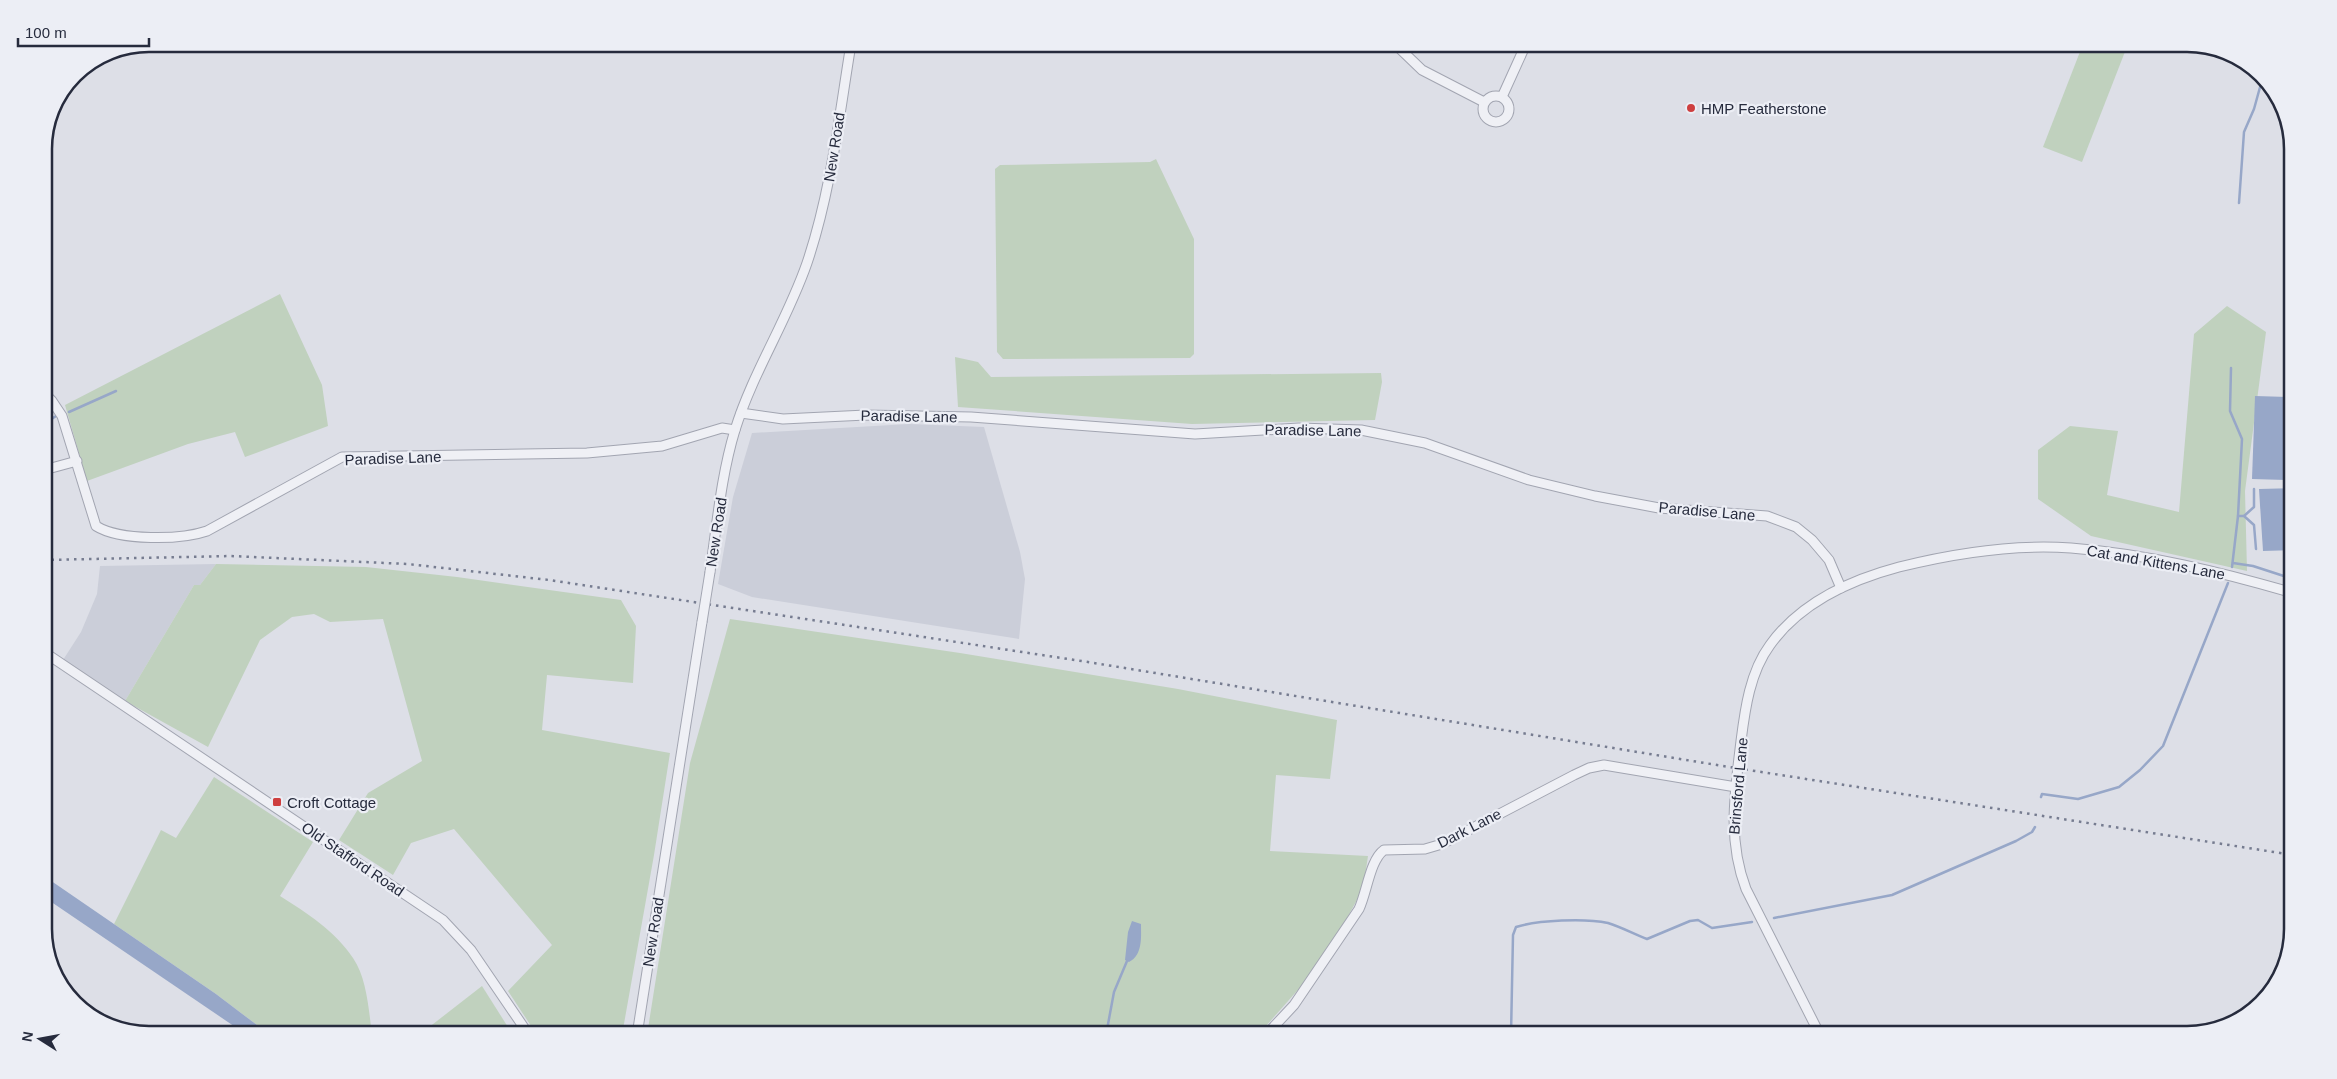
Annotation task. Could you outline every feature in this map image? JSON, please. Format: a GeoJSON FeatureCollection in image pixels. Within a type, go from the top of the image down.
{"type":"FeatureCollection","features":[{"type":"Feature","properties":{"kind":"street","name":"New Road"},"geometry":{"type":"LineString","coordinates":[[638,1026],[725,475],[735,430],[741,413],[754,380],[801,280],[815,236],[828,182],[850,52]]}},
{"type":"Feature","properties":{"kind":"street"},"geometry":{"type":"LineString","coordinates":[[1403,52],[1422,70],[1484,102]]}},
{"type":"Feature","properties":{"kind":"street"},"geometry":{"type":"LineString","coordinates":[[1502,97],[1522,52]]}},
{"type":"Feature","properties":{"kind":"street"},"geometry":{"type":"LineString","coordinates":[[1491,97],[1502,97],[1508,102],[1509,110],[1507,117],[1499,122],[1492,122],[1486,118],[1483,110],[1484,102],[1491,97]]}},
{"type":"Feature","properties":{"kind":"street","name":"Paradise Lane"},"geometry":{"type":"LineString","coordinates":[[53,402],[62,416],[96,526],[116,534],[181,537],[194,536],[207,531],[342,457],[587,452],[662,446],[722,428],[735,430]]}},
{"type":"Feature","properties":{"kind":"street","name":"Paradise Lane"},"geometry":{"type":"LineString","coordinates":[[741,413],[783,419],[875,415],[971,417],[1195,434],[1299,428],[1361,430],[1426,443],[1457,452],[1529,480],[1595,496],[1659,508],[1767,516],[1796,527],[1812,540],[1829,560],[1842,588]]}},
{"type":"Feature","properties":{"kind":"street"},"geometry":{"type":"LineString","coordinates":[[53,468],[77,462]]}},
{"type":"Feature","properties":{"kind":"street","name":"Cat and Kittens Lane"},"geometry":{"type":"LineString","coordinates":[[1842,588],[1876,573],[1940,558],[1999,550],[2070,548],[2149,558],[2226,574],[2284,590]]}},
{"type":"Feature","properties":{"kind":"street","name":"Brinsford Lane"},"geometry":{"type":"LineString","coordinates":[[1815,1026],[1756,909],[1739,871],[1734,839],[1736,787],[1747,704],[1753,680],[1768,646],[1784,627],[1803,610],[1842,588]]}},
{"type":"Feature","properties":{"kind":"street","name":"Old Stafford Road"},"geometry":{"type":"LineString","coordinates":[[53,658],[443,920],[471,950],[522,1026]]}},
{"type":"Feature","properties":{"kind":"street","name":"Dark Lane"},"geometry":{"type":"LineString","coordinates":[[1274,1026],[1294,1005],[1359,909],[1366,893],[1374,860],[1384,850],[1425,850],[1442,844],[1574,775],[1590,768],[1604,765],[1736,787]]}},
{"type":"Feature","properties":{"kind":"shaded area"},"geometry":{"type":"Polygon","coordinates":[[[909,424],[984,427],[1020,552],[1025,579],[1019,639],[752,597],[718,584],[733,497],[752,433],[909,424]]]}},
{"type":"Feature","properties":{"kind":"shaded area"},"geometry":{"type":"Polygon","coordinates":[[[216,564],[200,585],[194,585],[125,701],[63,660],[81,632],[97,594],[100,566],[216,564]]]}},
{"type":"Feature","properties":{"kind":"green space"},"geometry":{"type":"Polygon","coordinates":[[[2080,52],[2125,52],[2082,162],[2043,147],[2080,52]]]}},
{"type":"Feature","properties":{"kind":"green space"},"geometry":{"type":"Polygon","coordinates":[[[1156,159],[1194,239],[1194,354],[1190,358],[1003,359],[997,352],[995,169],[1000,165],[1150,162],[1156,159]]]}},
{"type":"Feature","properties":{"kind":"green space"},"geometry":{"type":"Polygon","coordinates":[[[280,294],[322,385],[328,426],[245,457],[235,432],[188,444],[87,481],[65,405],[280,294]]]}},
{"type":"Feature","properties":{"kind":"green space"},"geometry":{"type":"Polygon","coordinates":[[[2227,306],[2266,332],[2245,491],[2247,571],[2091,536],[2038,499],[2038,450],[2070,426],[2118,431],[2107,495],[2179,512],[2194,334],[2227,306]]]}},
{"type":"Feature","properties":{"kind":"green space"},"geometry":{"type":"Polygon","coordinates":[[[955,357],[978,362],[991,377],[1381,373],[1382,382],[1375,420],[1192,424],[958,407],[955,357]]]}},
{"type":"Feature","properties":{"kind":"green space"},"geometry":{"type":"Polygon","coordinates":[[[216,564],[366,567],[457,577],[621,600],[636,626],[633,683],[547,675],[542,730],[670,753],[624,1026],[531,1026],[508,991],[552,945],[454,829],[411,843],[393,875],[339,840],[368,793],[422,761],[383,619],[330,622],[314,614],[292,617],[260,640],[208,747],[125,701],[194,585],[200,585],[216,564]]]}},
{"type":"Feature","properties":{"kind":"green space"},"geometry":{"type":"Polygon","coordinates":[[[730,619],[960,653],[1178,689],[1337,720],[1330,779],[1276,775],[1270,851],[1368,856],[1363,889],[1347,918],[1304,983],[1266,1026],[648,1026],[690,763],[730,619]]]}},
{"type":"Feature","properties":{"kind":"green space"},"geometry":{"type":"Polygon","coordinates":[[[214,777],[313,842],[280,896],[329,931],[353,958],[358,966],[364,985],[371,1026],[258,1026],[216,994],[114,924],[161,830],[176,838],[214,777]]]}},
{"type":"Feature","properties":{"kind":"green space"},"geometry":{"type":"Polygon","coordinates":[[[482,986],[507,1026],[431,1026],[482,986]]]}},
{"type":"Feature","properties":{"kind":"water"},"geometry":{"type":"Polygon","coordinates":[[[2255,396],[2284,397],[2284,480],[2252,479],[2255,396]]]}},
{"type":"Feature","properties":{"kind":"water"},"geometry":{"type":"Polygon","coordinates":[[[2284,488],[2284,550],[2263,551],[2259,489],[2284,488]]]}},
{"type":"Feature","properties":{"kind":"water"},"geometry":{"type":"Polygon","coordinates":[[[53,882],[216,994],[258,1026],[234,1026],[53,903],[53,882]]]}},
{"type":"Feature","properties":{"kind":"water"},"geometry":{"type":"Polygon","coordinates":[[[1132,921],[1141,924],[1141,940],[1137,955],[1129,962],[1125,960],[1128,932],[1132,921]]]}},
{"type":"Feature","properties":{"kind":"waterway"},"geometry":{"type":"LineString","coordinates":[[2239,203],[2244,132],[2254,109],[2260,86]]}},
{"type":"Feature","properties":{"kind":"waterway"},"geometry":{"type":"LineString","coordinates":[[2231,368],[2230,411],[2242,439],[2238,516],[2232,567]]}},
{"type":"Feature","properties":{"kind":"waterway"},"geometry":{"type":"LineString","coordinates":[[69,412],[116,391]]}},
{"type":"Feature","properties":{"kind":"waterway"},"geometry":{"type":"LineString","coordinates":[[2244,516],[2254,507],[2254,489]]}},
{"type":"Feature","properties":{"kind":"waterway"},"geometry":{"type":"LineString","coordinates":[[2238,516],[2244,516],[2254,525],[2256,549]]}},
{"type":"Feature","properties":{"kind":"waterway"},"geometry":{"type":"LineString","coordinates":[[2233,563],[2253,566],[2284,576]]}},
{"type":"Feature","properties":{"kind":"waterway"},"geometry":{"type":"LineString","coordinates":[[2041,797],[2042,794],[2078,799],[2119,787],[2140,770],[2163,746],[2228,583]]}},
{"type":"Feature","properties":{"kind":"waterway"},"geometry":{"type":"LineString","coordinates":[[1774,918],[1892,895],[2016,841],[2032,832],[2035,827]]}},
{"type":"Feature","properties":{"kind":"waterway"},"geometry":{"type":"LineString","coordinates":[[1511,1026],[1513,935],[1516,927],[1549,921],[1598,921],[1608,923],[1647,939],[1690,921],[1698,920],[1712,928],[1752,922]]}},
{"type":"Feature","properties":{"kind":"waterway"},"geometry":{"type":"LineString","coordinates":[[1108,1026],[1114,992],[1127,961]]}},
{"type":"Feature","properties":{"kind":"railway"},"geometry":{"type":"LineString","coordinates":[[53,560],[231,556],[408,564],[549,580],[1088,662],[1723,766],[2284,854]]}},
{"type":"Feature","properties":{"kind":"place","name":"HMP Featherstone"},"geometry":{"type":"Point","coordinates":[1691,108]}},
{"type":"Feature","properties":{"kind":"place","name":"Croft Cottage"},"geometry":{"type":"Point","coordinates":[277,802]}}]}
